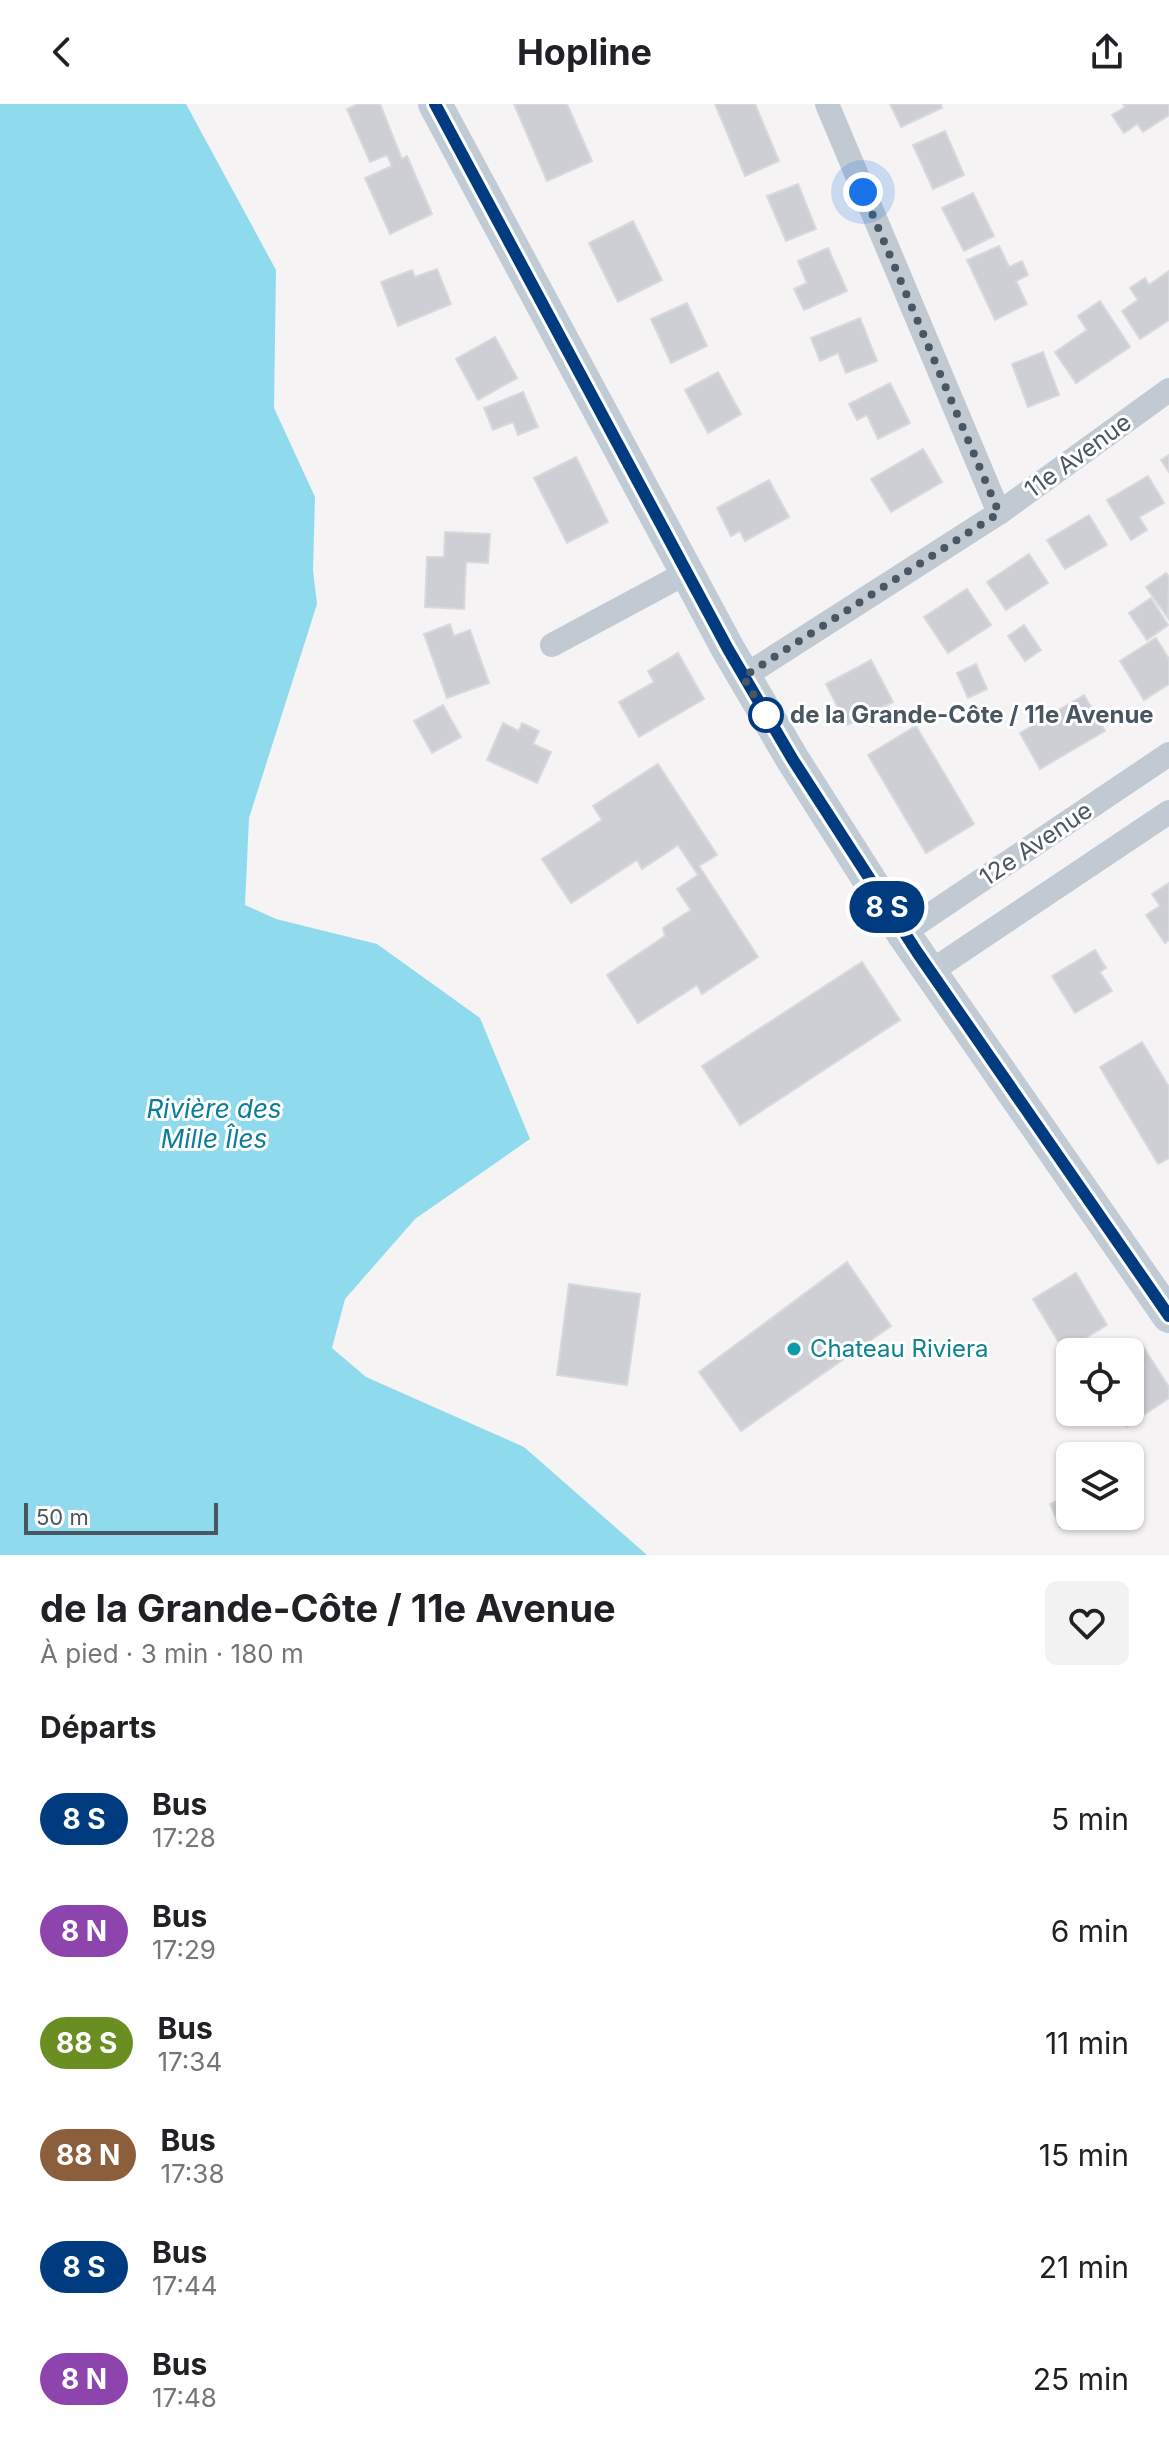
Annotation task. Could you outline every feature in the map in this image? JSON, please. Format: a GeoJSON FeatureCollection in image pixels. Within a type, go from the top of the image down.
{"type":"FeatureCollection","features":[{"type":"Feature","properties":{"kind":"main road"},"geometry":{"type":"LineString","coordinates":[[435,104],[743,677],[903,933],[1169,1316]]}},
{"type":"Feature","properties":{"kind":"street"},"geometry":{"type":"LineString","coordinates":[[827,104],[999,513]]}},
{"type":"Feature","properties":{"kind":"street","name":"11e Avenue"},"geometry":{"type":"LineString","coordinates":[[743,677],[999,513],[1169,390]]}},
{"type":"Feature","properties":{"kind":"street"},"geometry":{"type":"LineString","coordinates":[[552,645],[686,573]]}},
{"type":"Feature","properties":{"kind":"street","name":"12e Avenue"},"geometry":{"type":"LineString","coordinates":[[903,933],[1169,754]]}},
{"type":"Feature","properties":{"kind":"street","name":"12e Avenue"},"geometry":{"type":"LineString","coordinates":[[930,972],[1169,812]]}},
{"type":"Feature","properties":{"kind":"water","name":"Rivière des Mille Îles"},"geometry":{"type":"Polygon","coordinates":[[[0,104],[186,104],[276,270],[274,408],[315,497],[313,570],[317,604],[249,818],[245,905],[276,919],[377,944],[480,1018],[530,1139],[415,1219],[345,1299],[332,1348],[366,1377],[524,1447],[647,1555],[0,1555],[0,104]]]}},
{"type":"Feature","properties":{"kind":"building"},"geometry":{"type":"Polygon","coordinates":[[[358,104],[380,104],[402,159],[407,156],[432,214],[390,234],[365,178],[392,166],[387,155],[370,162],[347,109],[358,104]]]}},
{"type":"Feature","properties":{"kind":"building"},"geometry":{"type":"Polygon","coordinates":[[[514,104],[567,104],[592,161],[547,181],[514,104]]]}},
{"type":"Feature","properties":{"kind":"building"},"geometry":{"type":"Polygon","coordinates":[[[715,104],[755,104],[779,161],[745,176],[715,104]]]}},
{"type":"Feature","properties":{"kind":"building"},"geometry":{"type":"Polygon","coordinates":[[[890,104],[941,104],[942,108],[901,127],[890,104]]]}},
{"type":"Feature","properties":{"kind":"building"},"geometry":{"type":"Polygon","coordinates":[[[1123,104],[1169,104],[1169,115],[1143,132],[1137,124],[1124,133],[1112,115],[1125,107],[1123,104]]]}},
{"type":"Feature","properties":{"kind":"building"},"geometry":{"type":"Polygon","coordinates":[[[945,131],[964,175],[933,189],[913,145],[945,131]]]}},
{"type":"Feature","properties":{"kind":"building"},"geometry":{"type":"Polygon","coordinates":[[[798,184],[816,229],[786,241],[767,196],[798,184]]]}},
{"type":"Feature","properties":{"kind":"building"},"geometry":{"type":"Polygon","coordinates":[[[973,193],[994,236],[964,251],[942,208],[973,193]]]}},
{"type":"Feature","properties":{"kind":"building"},"geometry":{"type":"Polygon","coordinates":[[[633,221],[662,280],[618,302],[589,243],[633,221]]]}},
{"type":"Feature","properties":{"kind":"building"},"geometry":{"type":"Polygon","coordinates":[[[999,246],[1009,267],[1022,261],[1028,275],[1016,281],[1027,304],[995,320],[967,260],[999,246]]]}},
{"type":"Feature","properties":{"kind":"building"},"geometry":{"type":"Polygon","coordinates":[[[828,248],[847,291],[804,310],[794,289],[807,283],[798,261],[828,248]]]}},
{"type":"Feature","properties":{"kind":"building"},"geometry":{"type":"Polygon","coordinates":[[[437,269],[451,304],[398,326],[381,282],[412,270],[415,277],[437,269]]]}},
{"type":"Feature","properties":{"kind":"building"},"geometry":{"type":"Polygon","coordinates":[[[1169,271],[1169,320],[1140,339],[1122,311],[1138,300],[1130,288],[1145,278],[1149,285],[1169,271]]]}},
{"type":"Feature","properties":{"kind":"building"},"geometry":{"type":"Polygon","coordinates":[[[1100,301],[1130,347],[1076,383],[1055,352],[1087,330],[1078,316],[1100,301]]]}},
{"type":"Feature","properties":{"kind":"building"},"geometry":{"type":"Polygon","coordinates":[[[687,303],[707,346],[671,363],[651,319],[687,303]]]}},
{"type":"Feature","properties":{"kind":"building"},"geometry":{"type":"Polygon","coordinates":[[[860,318],[877,361],[846,373],[838,353],[820,361],[811,338],[860,318]]]}},
{"type":"Feature","properties":{"kind":"building"},"geometry":{"type":"Polygon","coordinates":[[[495,337],[517,378],[478,400],[456,359],[495,337]]]}},
{"type":"Feature","properties":{"kind":"building"},"geometry":{"type":"Polygon","coordinates":[[[1043,352],[1059,395],[1028,407],[1012,364],[1043,352]]]}},
{"type":"Feature","properties":{"kind":"building"},"geometry":{"type":"Polygon","coordinates":[[[718,372],[741,414],[708,433],[685,390],[718,372]]]}},
{"type":"Feature","properties":{"kind":"building"},"geometry":{"type":"Polygon","coordinates":[[[890,383],[910,423],[878,439],[867,415],[857,420],[849,404],[890,383]]]}},
{"type":"Feature","properties":{"kind":"building"},"geometry":{"type":"Polygon","coordinates":[[[523,392],[538,427],[518,435],[513,422],[493,430],[484,408],[523,392]]]}},
{"type":"Feature","properties":{"kind":"building"},"geometry":{"type":"Polygon","coordinates":[[[923,449],[942,482],[891,512],[871,479],[923,449]]]}},
{"type":"Feature","properties":{"kind":"building"},"geometry":{"type":"Polygon","coordinates":[[[1169,455],[1169,472],[1161,460],[1169,455]]]}},
{"type":"Feature","properties":{"kind":"building"},"geometry":{"type":"Polygon","coordinates":[[[576,457],[608,522],[567,543],[534,478],[576,457]]]}},
{"type":"Feature","properties":{"kind":"building"},"geometry":{"type":"Polygon","coordinates":[[[1148,476],[1164,503],[1139,517],[1147,530],[1131,540],[1107,500],[1148,476]]]}},
{"type":"Feature","properties":{"kind":"building"},"geometry":{"type":"Polygon","coordinates":[[[769,480],[789,517],[745,541],[740,531],[731,536],[717,508],[769,480]]]}},
{"type":"Feature","properties":{"kind":"building"},"geometry":{"type":"Polygon","coordinates":[[[1089,515],[1107,545],[1065,569],[1047,540],[1089,515]]]}},
{"type":"Feature","properties":{"kind":"building"},"geometry":{"type":"Polygon","coordinates":[[[445,532],[490,534],[488,563],[466,562],[464,609],[425,607],[427,557],[444,557],[445,532]]]}},
{"type":"Feature","properties":{"kind":"building"},"geometry":{"type":"Polygon","coordinates":[[[1029,554],[1048,583],[1006,610],[987,582],[1029,554]]]}},
{"type":"Feature","properties":{"kind":"building"},"geometry":{"type":"Polygon","coordinates":[[[1166,573],[1169,577],[1168,618],[1146,587],[1166,573]]]}},
{"type":"Feature","properties":{"kind":"building"},"geometry":{"type":"Polygon","coordinates":[[[967,589],[991,625],[948,653],[924,617],[967,589]]]}},
{"type":"Feature","properties":{"kind":"building"},"geometry":{"type":"Polygon","coordinates":[[[1151,598],[1168,625],[1147,640],[1129,613],[1151,598]]]}},
{"type":"Feature","properties":{"kind":"building"},"geometry":{"type":"Polygon","coordinates":[[[450,624],[454,636],[470,630],[489,683],[447,698],[424,634],[450,624]]]}},
{"type":"Feature","properties":{"kind":"building"},"geometry":{"type":"Polygon","coordinates":[[[1024,625],[1041,650],[1025,661],[1008,636],[1024,625]]]}},
{"type":"Feature","properties":{"kind":"building"},"geometry":{"type":"Polygon","coordinates":[[[1156,638],[1169,659],[1169,684],[1144,700],[1120,661],[1156,638]]]}},
{"type":"Feature","properties":{"kind":"building"},"geometry":{"type":"Polygon","coordinates":[[[678,653],[704,699],[639,737],[619,702],[654,682],[648,671],[678,653]]]}},
{"type":"Feature","properties":{"kind":"building"},"geometry":{"type":"Polygon","coordinates":[[[871,660],[893,702],[847,725],[826,684],[871,660]]]}},
{"type":"Feature","properties":{"kind":"building"},"geometry":{"type":"Polygon","coordinates":[[[976,664],[987,689],[968,698],[957,673],[976,664]]]}},
{"type":"Feature","properties":{"kind":"building"},"geometry":{"type":"Polygon","coordinates":[[[1084,695],[1105,731],[1040,769],[1020,733],[1084,695]]]}},
{"type":"Feature","properties":{"kind":"building"},"geometry":{"type":"Polygon","coordinates":[[[443,705],[461,737],[432,753],[414,721],[443,705]]]}},
{"type":"Feature","properties":{"kind":"building"},"geometry":{"type":"Polygon","coordinates":[[[503,723],[519,731],[522,723],[539,731],[533,744],[551,752],[537,783],[487,760],[503,723]]]}},
{"type":"Feature","properties":{"kind":"building"},"geometry":{"type":"Polygon","coordinates":[[[916,726],[974,824],[926,853],[868,755],[916,726]]]}},
{"type":"Feature","properties":{"kind":"building"},"geometry":{"type":"Polygon","coordinates":[[[658,764],[717,855],[699,866],[758,957],[702,994],[697,985],[638,1023],[607,975],[665,936],[663,928],[691,910],[677,889],[698,875],[678,845],[642,869],[637,860],[571,903],[542,859],[602,820],[593,806],[658,764]]]}},
{"type":"Feature","properties":{"kind":"building"},"geometry":{"type":"Polygon","coordinates":[[[1169,883],[1169,940],[1165,943],[1146,915],[1160,906],[1152,894],[1169,883]]]}},
{"type":"Feature","properties":{"kind":"building"},"geometry":{"type":"Polygon","coordinates":[[[1095,950],[1106,968],[1100,972],[1112,991],[1075,1013],[1052,976],[1095,950]]]}},
{"type":"Feature","properties":{"kind":"building"},"geometry":{"type":"Polygon","coordinates":[[[862,962],[900,1020],[740,1125],[702,1066],[862,962]]]}},
{"type":"Feature","properties":{"kind":"building"},"geometry":{"type":"Polygon","coordinates":[[[1142,1042],[1169,1087],[1169,1158],[1158,1164],[1100,1067],[1142,1042]]]}},
{"type":"Feature","properties":{"kind":"building","name":"Chateau Riviera"},"geometry":{"type":"Polygon","coordinates":[[[847,1262],[891,1326],[741,1431],[699,1372],[847,1262]]]}},
{"type":"Feature","properties":{"kind":"building"},"geometry":{"type":"Polygon","coordinates":[[[1076,1273],[1107,1325],[1086,1338],[1056,1338],[1033,1299],[1076,1273]]]}},
{"type":"Feature","properties":{"kind":"building"},"geometry":{"type":"Polygon","coordinates":[[[569,1284],[640,1294],[627,1385],[557,1375],[569,1284]]]}},
{"type":"Feature","properties":{"kind":"building"},"geometry":{"type":"Polygon","coordinates":[[[1144,1348],[1169,1387],[1169,1398],[1144,1415],[1144,1348]]]}},
{"type":"Feature","properties":{"kind":"building"},"geometry":{"type":"Polygon","coordinates":[[[1056,1501],[1056,1518],[1050,1504],[1056,1501]]]}},
{"type":"Feature","properties":{"kind":"bus line"},"geometry":{"type":"LineString","coordinates":[[435,104],[743,677],[793,760],[917,952],[1169,1316]]}},
{"type":"Feature","properties":{"kind":"place","name":"de la Grande-Côte / 11e Avenue"},"geometry":{"type":"Point","coordinates":[766,715]}},
{"type":"Feature","properties":{"kind":"place","name":"Chateau Riviera"},"geometry":{"type":"Point","coordinates":[794,1349]}},
{"type":"Feature","properties":{"kind":"route"},"geometry":{"type":"LineString","coordinates":[[766,715],[743,677],[999,513],[863,192]]}}]}
